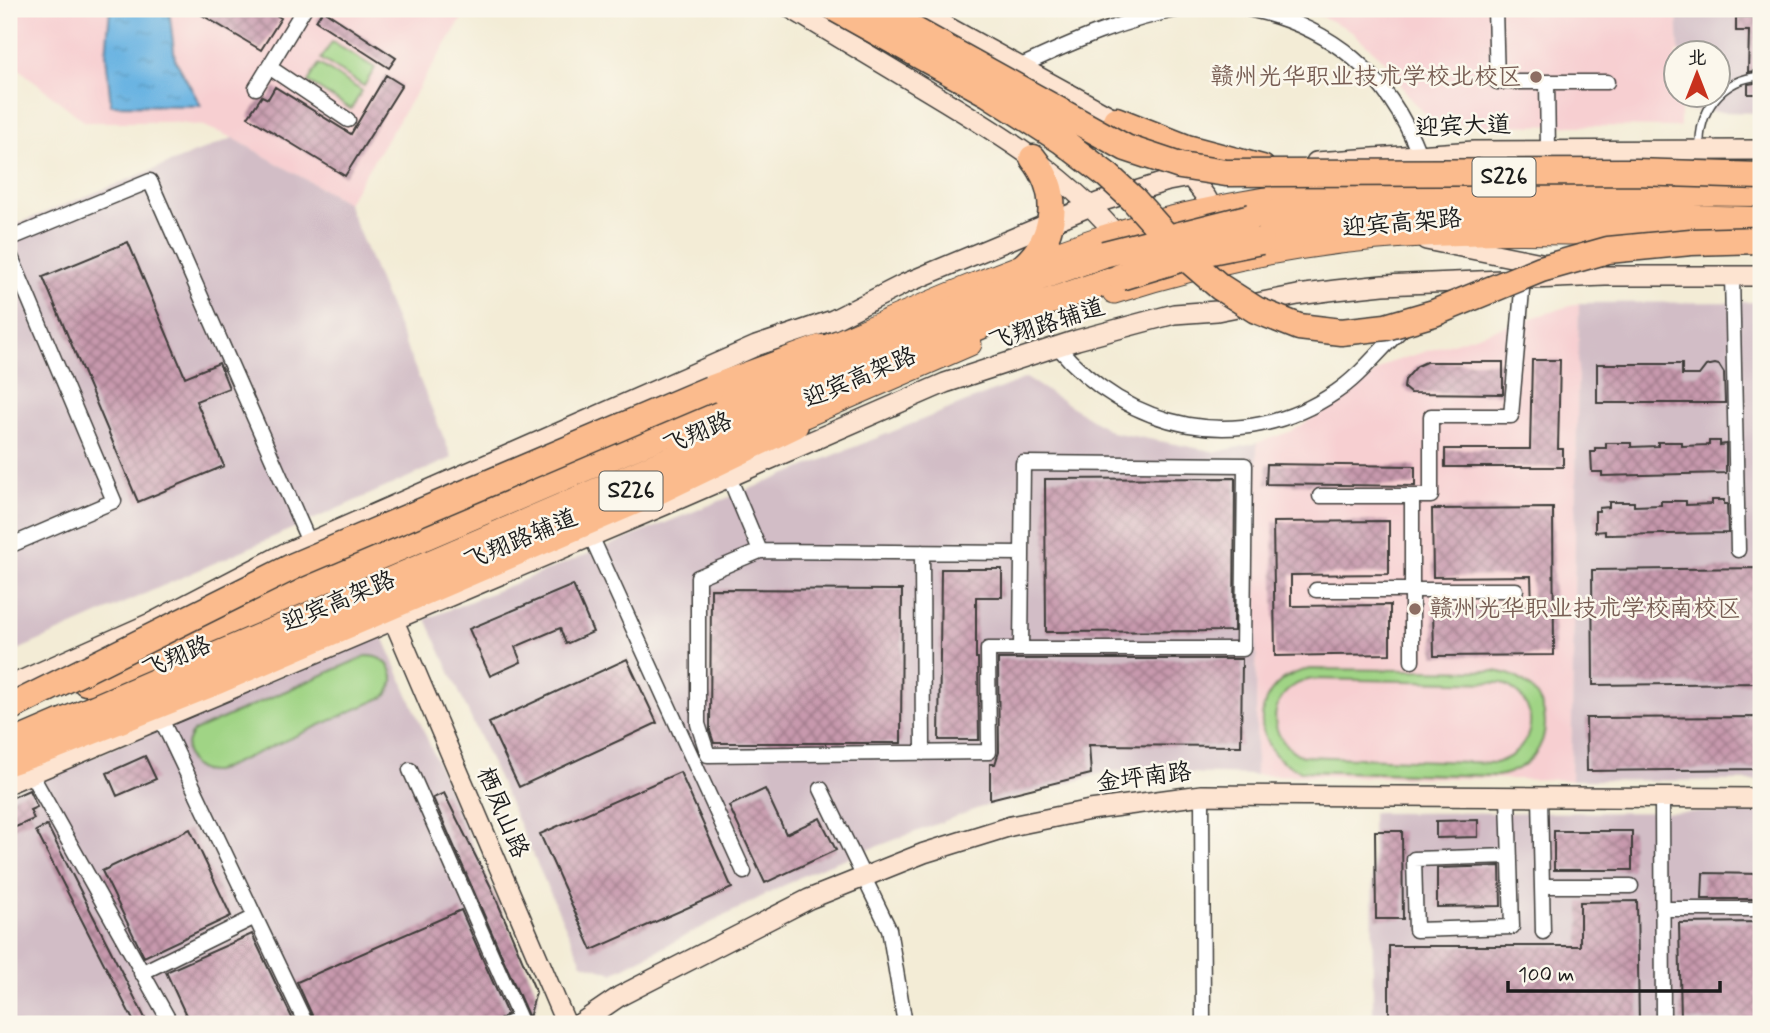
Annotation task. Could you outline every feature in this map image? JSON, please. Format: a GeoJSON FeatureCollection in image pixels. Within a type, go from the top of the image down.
{"type":"FeatureCollection","features":[{"type":"Feature","properties":{"kind":"highway"},"geometry":{"type":"LineString","coordinates":[[836,9],[989,94],[1061,140],[1133,199],[1183,255],[1220,287],[1256,310],[1299,327],[1341,332],[1386,327],[1434,313],[1541,269],[1608,250],[1761,239]]}},
{"type":"Feature","properties":{"kind":"highway"},"geometry":{"type":"LineString","coordinates":[[876,9],[1126,148],[1180,166],[1226,173],[1569,172],[1761,176]]}},
{"type":"Feature","properties":{"kind":"highway"},"geometry":{"type":"LineString","coordinates":[[1116,120],[1187,148],[1255,166],[1331,178],[1403,181]]}},
{"type":"Feature","properties":{"kind":"highway"},"geometry":{"type":"LineString","coordinates":[[1023,267],[1040,249],[1051,223],[1050,190],[1033,158]]}},
{"type":"Feature","properties":{"kind":"highway","name":"迎宾高架路"},"geometry":{"type":"LineString","coordinates":[[9,715],[974,300],[1104,254],[1251,216],[1404,195],[1534,191],[1761,193]]}},
{"type":"Feature","properties":{"kind":"highway","name":"迎宾高架路"},"geometry":{"type":"LineString","coordinates":[[9,745],[987,323],[1120,276],[1196,254],[1331,229],[1404,221],[1534,215],[1761,219]]}},
{"type":"Feature","properties":{"kind":"highway"},"geometry":{"type":"LineString","coordinates":[[9,708],[296,565],[710,389],[839,342]]}},
{"type":"Feature","properties":{"kind":"highway"},"geometry":{"type":"LineString","coordinates":[[16,765],[654,492],[869,389]]}},
{"type":"Feature","properties":{"kind":"main road","name":"S226"},"geometry":{"type":"LineString","coordinates":[[1403,181],[1534,176],[1761,176]]}},
{"type":"Feature","properties":{"kind":"main road","name":"飞翔路"},"geometry":{"type":"LineString","coordinates":[[9,701],[839,342],[1023,267],[1116,234],[1249,202],[1326,189],[1403,181]]}},
{"type":"Feature","properties":{"kind":"main road","name":"S226"},"geometry":{"type":"LineString","coordinates":[[1405,236],[1533,232],[1761,239]]}},
{"type":"Feature","properties":{"kind":"main road","name":"飞翔路"},"geometry":{"type":"LineString","coordinates":[[16,765],[992,334],[1194,269],[1263,254],[1405,236]]}},
{"type":"Feature","properties":{"kind":"street"},"geometry":{"type":"LineString","coordinates":[[792,9],[970,116],[1033,158],[1090,206],[1116,234],[1151,281]]}},
{"type":"Feature","properties":{"kind":"street"},"geometry":{"type":"LineString","coordinates":[[915,9],[1152,140],[1191,177],[1214,210],[1233,261]]}},
{"type":"Feature","properties":{"kind":"street"},"geometry":{"type":"LineString","coordinates":[[1021,66],[1090,35],[1181,9]]}},
{"type":"Feature","properties":{"kind":"street"},"geometry":{"type":"LineString","coordinates":[[1248,9],[1270,13],[1310,29],[1346,51],[1377,80],[1390,97],[1411,134],[1419,155]]}},
{"type":"Feature","properties":{"kind":"street"},"geometry":{"type":"LineString","coordinates":[[1495,9],[1497,82],[1607,82]]}},
{"type":"Feature","properties":{"kind":"street"},"geometry":{"type":"LineString","coordinates":[[256,88],[300,10]]}},
{"type":"Feature","properties":{"kind":"street"},"geometry":{"type":"LineString","coordinates":[[269,67],[348,120]]}},
{"type":"Feature","properties":{"kind":"street"},"geometry":{"type":"LineString","coordinates":[[1547,82],[1548,150]]}},
{"type":"Feature","properties":{"kind":"street"},"geometry":{"type":"LineString","coordinates":[[1403,181],[1599,150]]}},
{"type":"Feature","properties":{"kind":"street","name":"迎宾大道"},"geometry":{"type":"LineString","coordinates":[[1090,206],[1168,181],[1255,166],[1474,151],[1761,150]]}},
{"type":"Feature","properties":{"kind":"street"},"geometry":{"type":"LineString","coordinates":[[9,239],[150,181],[309,542]]}},
{"type":"Feature","properties":{"kind":"street"},"geometry":{"type":"LineString","coordinates":[[9,686],[153,622],[309,542],[756,346],[833,320],[904,284],[1090,206]]}},
{"type":"Feature","properties":{"kind":"street"},"geometry":{"type":"LineString","coordinates":[[1405,236],[1605,276]]}},
{"type":"Feature","properties":{"kind":"street"},"geometry":{"type":"LineString","coordinates":[[9,252],[114,501],[9,547]]}},
{"type":"Feature","properties":{"kind":"street"},"geometry":{"type":"LineString","coordinates":[[1057,346],[1101,390],[1156,418],[1217,428],[1259,424],[1300,412],[1337,392],[1417,317],[1454,295],[1492,281],[1605,276],[1761,275]]}},
{"type":"Feature","properties":{"kind":"street"},"geometry":{"type":"LineString","coordinates":[[1732,276],[1738,550]]}},
{"type":"Feature","properties":{"kind":"street"},"geometry":{"type":"LineString","coordinates":[[1320,496],[1431,496],[1431,416],[1511,416],[1522,279]]}},
{"type":"Feature","properties":{"kind":"street","name":"飞翔路辅道"},"geometry":{"type":"LineString","coordinates":[[9,783],[16,765],[161,719],[945,383],[1133,323],[1174,314],[1217,311],[1298,295],[1383,285],[1492,281]]}},
{"type":"Feature","properties":{"kind":"street"},"geometry":{"type":"LineString","coordinates":[[1021,649],[1023,463],[1245,464],[1243,649],[1021,649],[988,649],[989,752],[708,755],[698,724],[698,576],[760,551],[1022,552]]}},
{"type":"Feature","properties":{"kind":"street"},"geometry":{"type":"LineString","coordinates":[[729,477],[760,551]]}},
{"type":"Feature","properties":{"kind":"street"},"geometry":{"type":"LineString","coordinates":[[1412,496],[1412,661]]}},
{"type":"Feature","properties":{"kind":"street"},"geometry":{"type":"LineString","coordinates":[[591,536],[744,872]]}},
{"type":"Feature","properties":{"kind":"street"},"geometry":{"type":"LineString","coordinates":[[922,552],[923,753]]}},
{"type":"Feature","properties":{"kind":"street"},"geometry":{"type":"LineString","coordinates":[[1317,590],[1516,590]]}},
{"type":"Feature","properties":{"kind":"street","name":"栖凤山路"},"geometry":{"type":"LineString","coordinates":[[394,621],[566,1024]]}},
{"type":"Feature","properties":{"kind":"street"},"geometry":{"type":"LineString","coordinates":[[161,719],[306,1024]]}},
{"type":"Feature","properties":{"kind":"street"},"geometry":{"type":"LineString","coordinates":[[16,765],[171,1024]]}},
{"type":"Feature","properties":{"kind":"street"},"geometry":{"type":"LineString","coordinates":[[410,770],[520,1018],[507,1024]]}},
{"type":"Feature","properties":{"kind":"street"},"geometry":{"type":"LineString","coordinates":[[821,789],[889,929],[905,1024]]}},
{"type":"Feature","properties":{"kind":"street"},"geometry":{"type":"LineString","coordinates":[[1202,795],[1203,1024]]}},
{"type":"Feature","properties":{"kind":"street","name":"金坪南路"},"geometry":{"type":"LineString","coordinates":[[579,1024],[620,996],[808,899],[924,853],[1011,826],[1090,810],[1202,795],[1761,798]]}},
{"type":"Feature","properties":{"kind":"street"},"geometry":{"type":"LineString","coordinates":[[1508,797],[1510,856],[1512,927],[1416,930],[1413,859],[1510,856]]}},
{"type":"Feature","properties":{"kind":"street"},"geometry":{"type":"LineString","coordinates":[[1540,797],[1543,932]]}},
{"type":"Feature","properties":{"kind":"street"},"geometry":{"type":"LineString","coordinates":[[1662,799],[1662,1024]]}},
{"type":"Feature","properties":{"kind":"street"},"geometry":{"type":"LineString","coordinates":[[1542,886],[1631,886]]}},
{"type":"Feature","properties":{"kind":"street"},"geometry":{"type":"LineString","coordinates":[[1662,909],[1761,909]]}},
{"type":"Feature","properties":{"kind":"street"},"geometry":{"type":"LineString","coordinates":[[141,973],[256,917]]}},
{"type":"Feature","properties":{"kind":"lane"},"geometry":{"type":"LineString","coordinates":[[1700,150],[1700,127],[1709,105],[1736,82],[1761,76]]}},
{"type":"Feature","properties":{"kind":"shaded area"},"geometry":{"type":"Polygon","coordinates":[[[9,9],[468,9],[347,203],[233,138],[204,126],[170,122],[85,122],[9,61],[9,9]]]}},
{"type":"Feature","properties":{"kind":"shaded area","name":"赣州光华职业技术学校北校区"},"geometry":{"type":"Polygon","coordinates":[[[1306,9],[1677,9],[1678,38],[1662,38],[1662,108],[1680,108],[1680,127],[1469,125],[1431,119],[1412,101],[1384,60],[1350,30],[1306,9]]]}},
{"type":"Feature","properties":{"kind":"shaded area"},"geometry":{"type":"Polygon","coordinates":[[[1677,9],[1761,9],[1761,113],[1681,111],[1681,108],[1732,108],[1732,38],[1678,38],[1677,9]]]}},
{"type":"Feature","properties":{"kind":"shaded area"},"geometry":{"type":"Polygon","coordinates":[[[233,138],[347,203],[452,458],[9,654],[9,227],[233,138]]]}},
{"type":"Feature","properties":{"kind":"shaded area"},"geometry":{"type":"Polygon","coordinates":[[[1761,302],[1761,781],[1571,780],[1579,303],[1761,302]]]}},
{"type":"Feature","properties":{"kind":"shaded area","name":"赣州光华职业技术学校南校区"},"geometry":{"type":"Polygon","coordinates":[[[1579,303],[1571,780],[1256,775],[1257,443],[1292,431],[1389,363],[1579,303]]]}},
{"type":"Feature","properties":{"kind":"shaded area"},"geometry":{"type":"Polygon","coordinates":[[[1026,378],[1112,432],[1217,452],[1257,443],[1256,775],[1111,771],[979,808],[812,871],[613,973],[582,963],[426,619],[1026,378]]]}},
{"type":"Feature","properties":{"kind":"shaded area"},"geometry":{"type":"Polygon","coordinates":[[[381,632],[539,997],[531,1024],[9,1024],[9,793],[381,632]]]}},
{"type":"Feature","properties":{"kind":"shaded area"},"geometry":{"type":"Polygon","coordinates":[[[1761,812],[1761,1024],[1373,1024],[1372,813],[1761,812]]]}},
{"type":"Feature","properties":{"kind":"green space"},"geometry":{"type":"Polygon","coordinates":[[[332,42],[375,68],[364,86],[321,59],[332,42]]]}},
{"type":"Feature","properties":{"kind":"green space"},"geometry":{"type":"Polygon","coordinates":[[[319,64],[362,91],[351,109],[308,82],[319,64]]]}},
{"type":"Feature","properties":{"kind":"green space"},"geometry":{"type":"Polygon","coordinates":[[[366,656],[381,659],[391,669],[393,682],[386,696],[214,772],[205,772],[192,765],[187,745],[194,731],[366,656]]]}},
{"type":"Feature","properties":{"kind":"green space"},"geometry":{"type":"Polygon","coordinates":[[[1311,669],[1494,671],[1516,677],[1532,689],[1541,705],[1545,722],[1542,740],[1534,756],[1519,768],[1497,776],[1301,771],[1283,761],[1270,748],[1263,732],[1262,716],[1266,700],[1276,686],[1291,675],[1311,669]],[[1312,679],[1297,684],[1286,692],[1275,714],[1276,726],[1280,738],[1302,756],[1495,763],[1520,748],[1530,725],[1524,701],[1502,683],[1312,679]]]}},
{"type":"Feature","properties":{"kind":"water"},"geometry":{"type":"Polygon","coordinates":[[[110,9],[169,9],[175,59],[201,106],[111,105],[106,55],[110,9]]]}},
{"type":"Feature","properties":{"kind":"building"},"geometry":{"type":"Polygon","coordinates":[[[192,9],[265,9],[281,18],[261,50],[192,9]]]}},
{"type":"Feature","properties":{"kind":"building"},"geometry":{"type":"Polygon","coordinates":[[[323,10],[396,58],[389,68],[316,21],[323,10]]]}},
{"type":"Feature","properties":{"kind":"building"},"geometry":{"type":"Polygon","coordinates":[[[1736,17],[1761,17],[1761,70],[1748,72],[1749,31],[1736,31],[1736,17]]]}},
{"type":"Feature","properties":{"kind":"building"},"geometry":{"type":"Polygon","coordinates":[[[386,75],[402,85],[345,176],[248,117],[262,96],[268,99],[275,87],[351,134],[386,75]]]}},
{"type":"Feature","properties":{"kind":"building"},"geometry":{"type":"Polygon","coordinates":[[[1761,82],[1761,94],[1748,94],[1748,84],[1761,82]]]}},
{"type":"Feature","properties":{"kind":"building"},"geometry":{"type":"Polygon","coordinates":[[[128,242],[185,377],[219,363],[229,388],[196,401],[224,466],[138,502],[43,277],[128,242]]]}},
{"type":"Feature","properties":{"kind":"building"},"geometry":{"type":"Polygon","coordinates":[[[1532,360],[1560,360],[1558,449],[1563,449],[1563,467],[1445,467],[1445,449],[1530,449],[1532,360]]]}},
{"type":"Feature","properties":{"kind":"building"},"geometry":{"type":"Polygon","coordinates":[[[1426,362],[1503,362],[1503,394],[1410,393],[1404,388],[1405,380],[1417,366],[1426,362]]]}},
{"type":"Feature","properties":{"kind":"building"},"geometry":{"type":"Polygon","coordinates":[[[1597,364],[1682,364],[1682,375],[1699,375],[1706,366],[1719,365],[1724,373],[1725,403],[1597,403],[1597,364]]]}},
{"type":"Feature","properties":{"kind":"building"},"geometry":{"type":"Polygon","coordinates":[[[1709,441],[1726,444],[1726,473],[1602,476],[1602,472],[1592,472],[1591,452],[1595,452],[1595,448],[1606,448],[1606,443],[1631,443],[1631,447],[1658,446],[1658,442],[1682,442],[1682,446],[1709,445],[1709,441]]]}},
{"type":"Feature","properties":{"kind":"building"},"geometry":{"type":"Polygon","coordinates":[[[1267,464],[1415,466],[1415,486],[1266,484],[1267,464]]]}},
{"type":"Feature","properties":{"kind":"building"},"geometry":{"type":"Polygon","coordinates":[[[1235,478],[1234,631],[1046,632],[1045,479],[1235,478]]]}},
{"type":"Feature","properties":{"kind":"building"},"geometry":{"type":"Polygon","coordinates":[[[1712,500],[1724,500],[1724,504],[1727,504],[1728,533],[1605,535],[1605,531],[1595,532],[1595,511],[1609,507],[1609,502],[1634,502],[1634,506],[1661,505],[1661,501],[1686,501],[1686,505],[1712,504],[1712,500]]]}},
{"type":"Feature","properties":{"kind":"building"},"geometry":{"type":"Polygon","coordinates":[[[1553,508],[1554,655],[1434,656],[1433,607],[1532,606],[1531,576],[1433,577],[1432,509],[1553,508]]]}},
{"type":"Feature","properties":{"kind":"building"},"geometry":{"type":"Polygon","coordinates":[[[1389,521],[1389,574],[1291,575],[1291,606],[1390,605],[1390,654],[1275,656],[1273,522],[1389,521]]]}},
{"type":"Feature","properties":{"kind":"building"},"geometry":{"type":"Polygon","coordinates":[[[1761,568],[1761,683],[1593,685],[1592,570],[1761,568]]]}},
{"type":"Feature","properties":{"kind":"building"},"geometry":{"type":"Polygon","coordinates":[[[941,569],[1002,569],[1002,597],[976,597],[979,740],[939,740],[941,569]]]}},
{"type":"Feature","properties":{"kind":"building"},"geometry":{"type":"Polygon","coordinates":[[[573,585],[593,632],[566,644],[560,628],[515,647],[521,662],[490,676],[469,629],[573,585]]]}},
{"type":"Feature","properties":{"kind":"building"},"geometry":{"type":"Polygon","coordinates":[[[711,589],[902,590],[901,743],[714,743],[710,731],[711,589]]]}},
{"type":"Feature","properties":{"kind":"building"},"geometry":{"type":"Polygon","coordinates":[[[627,659],[657,723],[519,787],[489,723],[627,659]]]}},
{"type":"Feature","properties":{"kind":"building"},"geometry":{"type":"Polygon","coordinates":[[[998,659],[1242,659],[1241,746],[1089,745],[1091,774],[990,799],[990,764],[995,764],[999,752],[998,659]]]}},
{"type":"Feature","properties":{"kind":"building"},"geometry":{"type":"Polygon","coordinates":[[[1761,717],[1761,769],[1587,771],[1586,718],[1761,717]]]}},
{"type":"Feature","properties":{"kind":"building"},"geometry":{"type":"Polygon","coordinates":[[[145,756],[156,779],[117,796],[107,773],[145,756]]]}},
{"type":"Feature","properties":{"kind":"building"},"geometry":{"type":"Polygon","coordinates":[[[680,772],[732,888],[592,950],[540,834],[680,772]]]}},
{"type":"Feature","properties":{"kind":"building"},"geometry":{"type":"Polygon","coordinates":[[[765,789],[786,834],[820,818],[836,850],[765,883],[729,806],[765,789]]]}},
{"type":"Feature","properties":{"kind":"building"},"geometry":{"type":"Polygon","coordinates":[[[29,790],[37,807],[30,810],[34,819],[9,830],[9,799],[29,790]]]}},
{"type":"Feature","properties":{"kind":"building"},"geometry":{"type":"Polygon","coordinates":[[[444,793],[491,887],[536,992],[529,1018],[433,798],[444,793]]]}},
{"type":"Feature","properties":{"kind":"building"},"geometry":{"type":"Polygon","coordinates":[[[1478,820],[1478,837],[1436,838],[1436,821],[1478,820]]]}},
{"type":"Feature","properties":{"kind":"building"},"geometry":{"type":"Polygon","coordinates":[[[47,825],[148,1024],[135,1024],[36,831],[47,825]]]}},
{"type":"Feature","properties":{"kind":"building"},"geometry":{"type":"Polygon","coordinates":[[[190,829],[231,916],[144,957],[102,871],[190,829]]]}},
{"type":"Feature","properties":{"kind":"building"},"geometry":{"type":"Polygon","coordinates":[[[1375,831],[1402,831],[1403,919],[1376,919],[1375,831]]]}},
{"type":"Feature","properties":{"kind":"building"},"geometry":{"type":"Polygon","coordinates":[[[1554,831],[1632,831],[1632,870],[1554,870],[1554,831]]]}},
{"type":"Feature","properties":{"kind":"building"},"geometry":{"type":"Polygon","coordinates":[[[1500,866],[1501,906],[1437,907],[1437,868],[1500,866]]]}},
{"type":"Feature","properties":{"kind":"building"},"geometry":{"type":"Polygon","coordinates":[[[1703,873],[1761,874],[1761,899],[1702,899],[1703,873]]]}},
{"type":"Feature","properties":{"kind":"building"},"geometry":{"type":"Polygon","coordinates":[[[1637,901],[1639,1024],[1389,1024],[1389,946],[1580,946],[1580,902],[1637,901]]]}},
{"type":"Feature","properties":{"kind":"building"},"geometry":{"type":"Polygon","coordinates":[[[461,910],[507,1014],[490,1024],[316,1024],[297,982],[461,910]]]}},
{"type":"Feature","properties":{"kind":"building"},"geometry":{"type":"Polygon","coordinates":[[[1761,922],[1761,1020],[1681,1021],[1679,923],[1761,922]]]}},
{"type":"Feature","properties":{"kind":"building"},"geometry":{"type":"Polygon","coordinates":[[[252,934],[295,1024],[190,1024],[166,972],[252,934]]]}},
{"type":"Feature","properties":{"kind":"place","name":"赣州光华职业技术学校北校区"},"geometry":{"type":"Point","coordinates":[1536,77]}},
{"type":"Feature","properties":{"kind":"place","name":"赣州光华职业技术学校南校区"},"geometry":{"type":"Point","coordinates":[1415,609]}}]}
